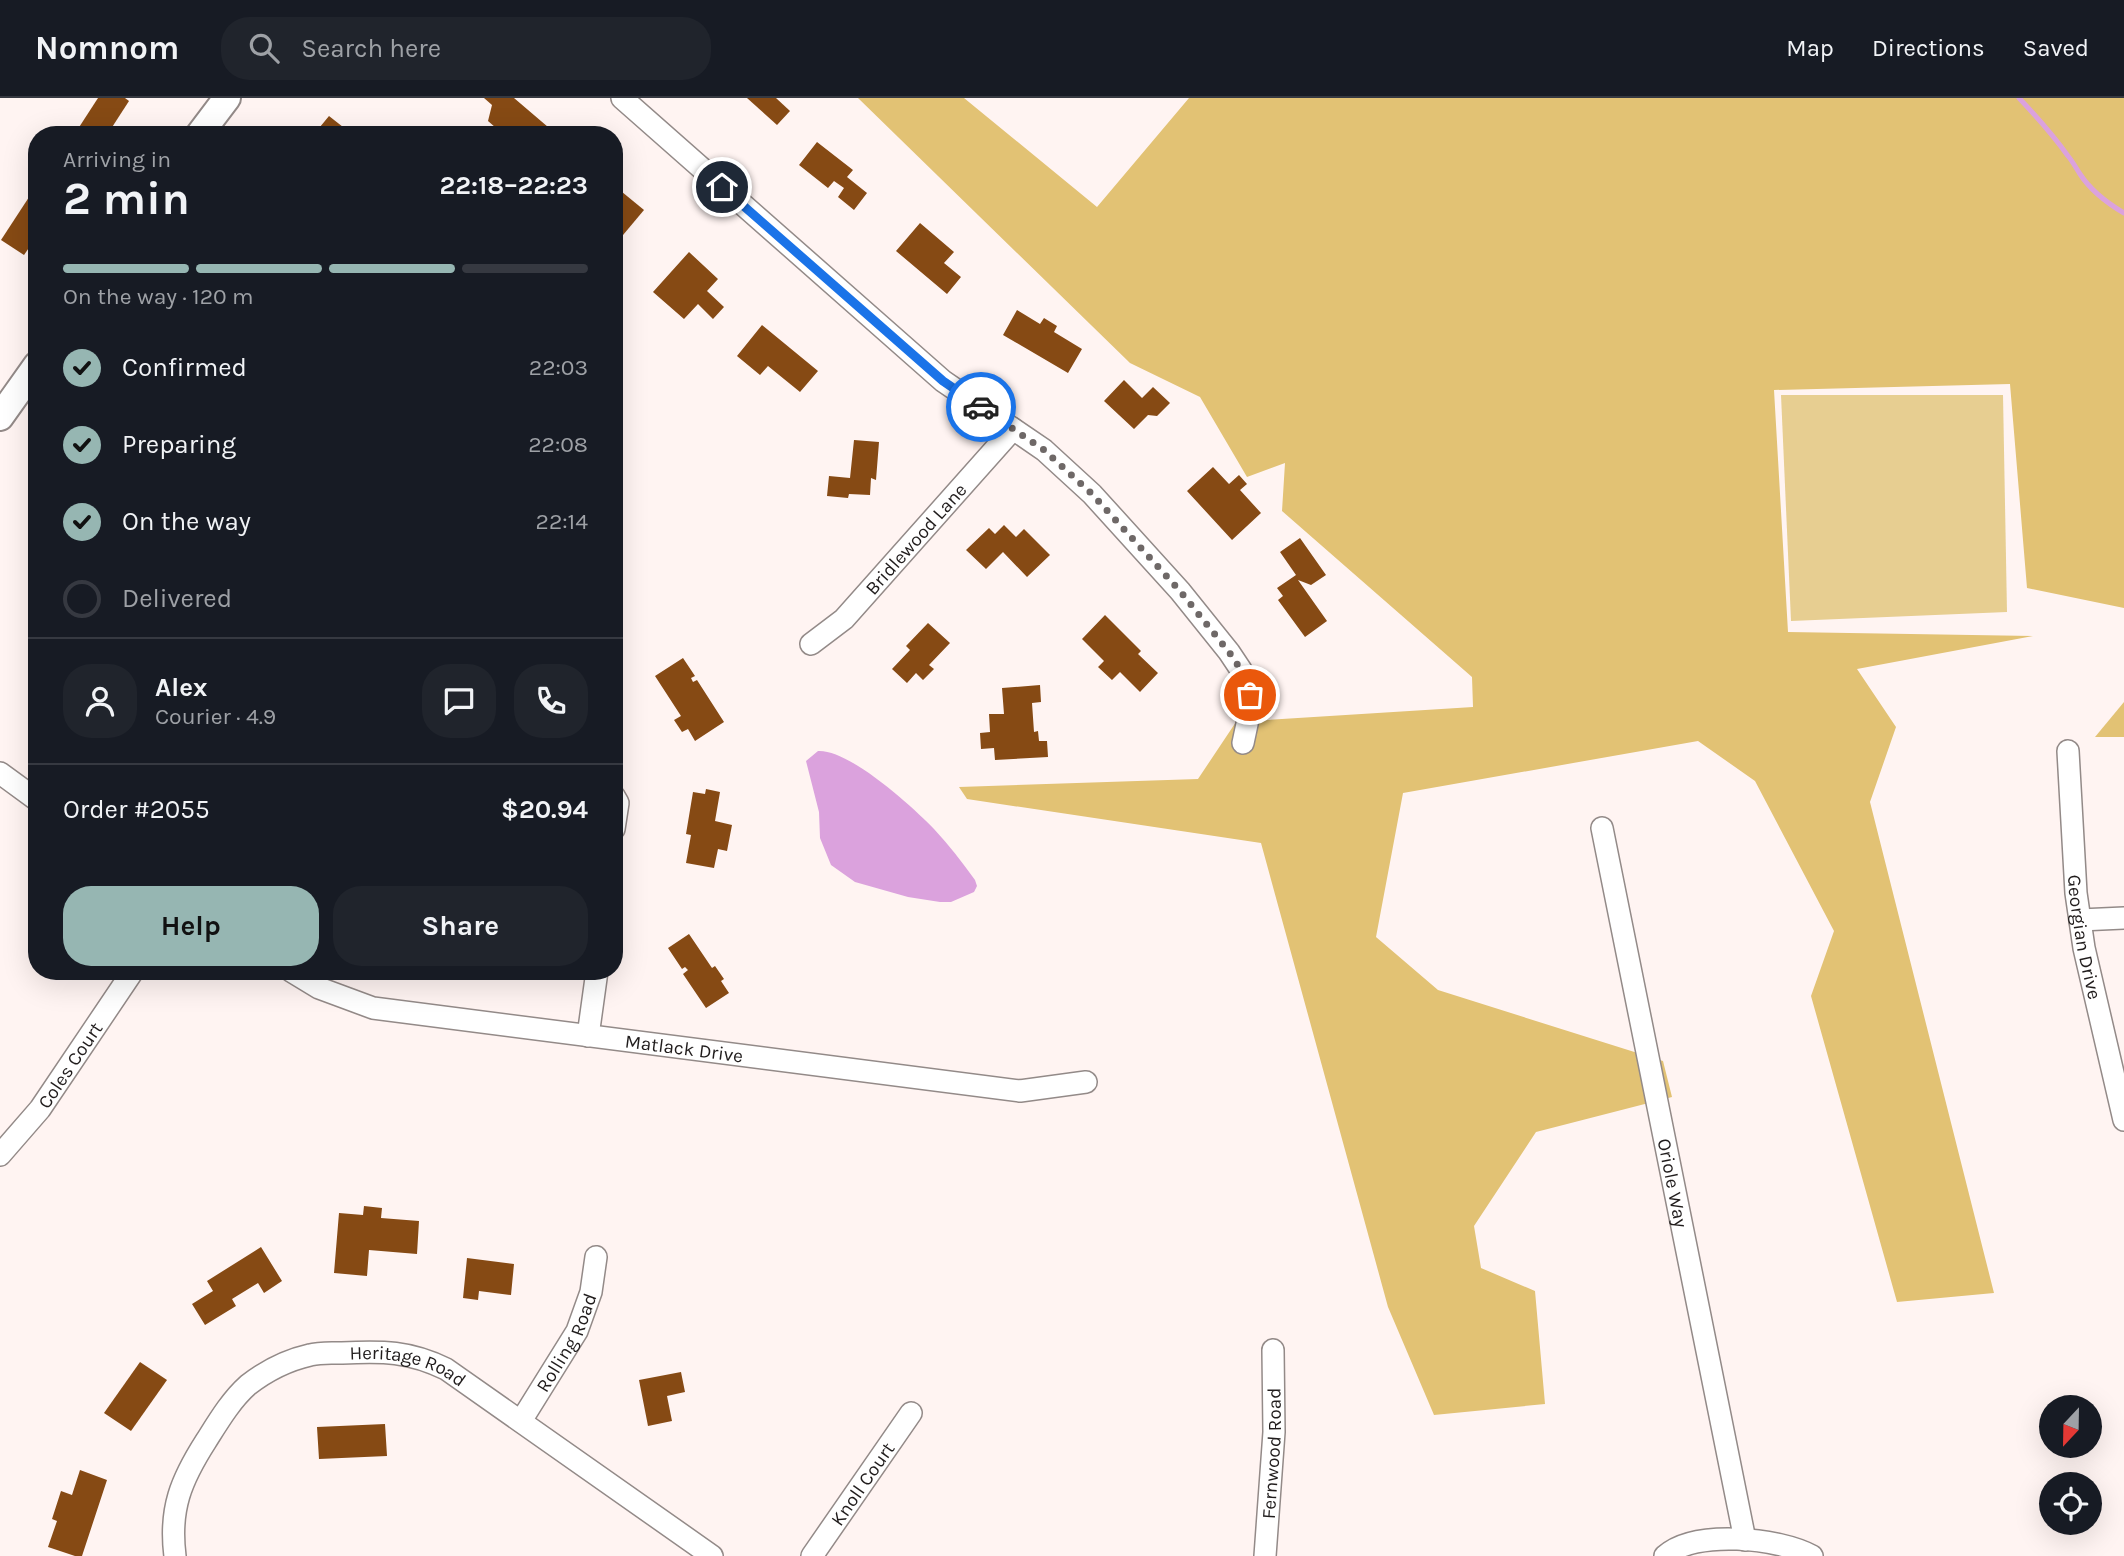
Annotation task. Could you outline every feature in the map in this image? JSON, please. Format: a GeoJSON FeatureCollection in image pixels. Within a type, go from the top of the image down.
{"type":"FeatureCollection","features":[{"type":"Feature","properties":{"kind":"main road"},"geometry":{"type":"LineString","coordinates":[[206,126],[227,98]]}},
{"type":"Feature","properties":{"kind":"main road"},"geometry":{"type":"LineString","coordinates":[[0,417],[28,378]]}},
{"type":"Feature","properties":{"kind":"street"},"geometry":{"type":"LineString","coordinates":[[622,98],[943,381],[1044,450],[1092,494],[1180,591],[1241,670],[1250,695],[1250,710],[1243,743]]}},
{"type":"Feature","properties":{"kind":"street","name":"Bridlewood Lane"},"geometry":{"type":"LineString","coordinates":[[811,644],[844,619],[1013,429]]}},
{"type":"Feature","properties":{"kind":"street","name":"Georgian Drive"},"geometry":{"type":"LineString","coordinates":[[2068,751],[2076,893],[2084,948],[2124,1120]]}},
{"type":"Feature","properties":{"kind":"street"},"geometry":{"type":"LineString","coordinates":[[0,773],[28,793]]}},
{"type":"Feature","properties":{"kind":"street","name":"Oriole Way"},"geometry":{"type":"LineString","coordinates":[[1602,828],[1745,1540]]}},
{"type":"Feature","properties":{"kind":"street"},"geometry":{"type":"LineString","coordinates":[[2080,920],[2124,918]]}},
{"type":"Feature","properties":{"kind":"street","name":"Coles Court"},"geometry":{"type":"LineString","coordinates":[[0,1155],[40,1110],[127,980]]}},
{"type":"Feature","properties":{"kind":"street","name":"Matlack Drive"},"geometry":{"type":"LineString","coordinates":[[305,980],[318,988],[373,1008],[1020,1091],[1086,1082]]}},
{"type":"Feature","properties":{"kind":"street"},"geometry":{"type":"LineString","coordinates":[[588,1036],[596,980]]}},
{"type":"Feature","properties":{"kind":"street","name":"Rolling Road"},"geometry":{"type":"LineString","coordinates":[[521,1422],[577,1331],[591,1292],[596,1257]]}},
{"type":"Feature","properties":{"kind":"street","name":"Fernwood Road"},"geometry":{"type":"LineString","coordinates":[[1265,1556],[1274,1432],[1273,1350]]}},
{"type":"Feature","properties":{"kind":"street","name":"Heritage Road"},"geometry":{"type":"LineString","coordinates":[[175,1556],[175,1503],[189,1467],[222,1416],[247,1386],[276,1367],[311,1354],[387,1351],[426,1359],[446,1369],[712,1556]]}},
{"type":"Feature","properties":{"kind":"street","name":"Knoll Court"},"geometry":{"type":"LineString","coordinates":[[812,1556],[911,1413]]}},
{"type":"Feature","properties":{"kind":"street"},"geometry":{"type":"LineString","coordinates":[[1665,1556],[1672,1550],[1712,1538],[1784,1546],[1812,1556]]}},
{"type":"Feature","properties":{"kind":"shaded area"},"geometry":{"type":"Polygon","coordinates":[[[858,98],[964,98],[1097,207],[1189,98],[2124,98],[2124,608],[2027,588],[2010,384],[1774,390],[1788,632],[2033,636],[1857,669],[1896,727],[1870,802],[1994,1293],[1897,1302],[1811,996],[1834,931],[1755,781],[1698,741],[1403,793],[1376,937],[1438,990],[1663,1061],[1672,1097],[1536,1132],[1474,1226],[1481,1268],[1535,1291],[1545,1404],[1434,1415],[1388,1307],[1261,843],[967,799],[959,787],[1198,779],[1236,722],[1473,707],[1472,677],[1282,511],[1285,463],[1247,477],[1200,397],[1130,363],[858,98]]]}},
{"type":"Feature","properties":{"kind":"shaded area"},"geometry":{"type":"Polygon","coordinates":[[[1781,395],[2003,395],[2007,612],[1791,621],[1781,395]]]}},
{"type":"Feature","properties":{"kind":"shaded area"},"geometry":{"type":"Polygon","coordinates":[[[2124,702],[2124,737],[2095,737],[2124,702]]]}},
{"type":"Feature","properties":{"kind":"shaded area"},"geometry":{"type":"Polygon","coordinates":[[[818,751],[846,759],[863,769],[911,807],[940,835],[970,873],[977,886],[974,892],[951,902],[908,897],[855,882],[831,865],[820,838],[819,812],[806,761],[818,751]]]}},
{"type":"Feature","properties":{"kind":"building"},"geometry":{"type":"Polygon","coordinates":[[[98,98],[125,98],[129,101],[113,126],[80,126],[98,98]]]}},
{"type":"Feature","properties":{"kind":"building"},"geometry":{"type":"Polygon","coordinates":[[[484,98],[514,98],[547,126],[494,126],[488,121],[492,105],[484,98]]]}},
{"type":"Feature","properties":{"kind":"building"},"geometry":{"type":"Polygon","coordinates":[[[747,98],[776,98],[790,111],[777,125],[747,98]]]}},
{"type":"Feature","properties":{"kind":"building"},"geometry":{"type":"Polygon","coordinates":[[[329,116],[342,126],[321,126],[329,116]]]}},
{"type":"Feature","properties":{"kind":"building"},"geometry":{"type":"Polygon","coordinates":[[[817,142],[853,170],[847,177],[867,193],[854,210],[838,197],[844,188],[834,181],[828,188],[799,165],[817,142]]]}},
{"type":"Feature","properties":{"kind":"building"},"geometry":{"type":"Polygon","coordinates":[[[623,193],[644,210],[623,235],[623,193]]]}},
{"type":"Feature","properties":{"kind":"building"},"geometry":{"type":"Polygon","coordinates":[[[28,199],[28,249],[24,255],[1,240],[28,199]]]}},
{"type":"Feature","properties":{"kind":"building"},"geometry":{"type":"Polygon","coordinates":[[[920,223],[954,252],[944,263],[961,277],[947,294],[896,251],[920,223]]]}},
{"type":"Feature","properties":{"kind":"building"},"geometry":{"type":"Polygon","coordinates":[[[689,252],[718,279],[707,291],[724,307],[713,319],[698,304],[684,319],[653,292],[689,252]]]}},
{"type":"Feature","properties":{"kind":"building"},"geometry":{"type":"Polygon","coordinates":[[[1017,310],[1040,324],[1044,318],[1057,326],[1054,332],[1082,349],[1068,373],[1003,335],[1017,310]]]}},
{"type":"Feature","properties":{"kind":"building"},"geometry":{"type":"Polygon","coordinates":[[[762,325],[818,371],[800,392],[768,366],[760,375],[737,356],[762,325]]]}},
{"type":"Feature","properties":{"kind":"building"},"geometry":{"type":"Polygon","coordinates":[[[1124,380],[1142,398],[1153,387],[1170,403],[1157,416],[1148,415],[1134,429],[1104,401],[1124,380]]]}},
{"type":"Feature","properties":{"kind":"building"},"geometry":{"type":"Polygon","coordinates":[[[854,440],[879,442],[876,480],[871,478],[870,495],[849,494],[848,498],[827,496],[829,476],[850,478],[854,440]]]}},
{"type":"Feature","properties":{"kind":"building"},"geometry":{"type":"Polygon","coordinates":[[[1213,467],[1229,484],[1239,475],[1247,484],[1240,490],[1261,513],[1232,540],[1187,491],[1213,467]]]}},
{"type":"Feature","properties":{"kind":"building"},"geometry":{"type":"Polygon","coordinates":[[[1004,525],[1016,537],[1024,529],[1050,555],[1027,577],[1003,552],[986,569],[966,550],[989,528],[995,534],[1004,525]]]}},
{"type":"Feature","properties":{"kind":"building"},"geometry":{"type":"Polygon","coordinates":[[[1300,538],[1326,575],[1311,585],[1298,580],[1327,621],[1305,637],[1278,600],[1283,596],[1277,588],[1296,575],[1280,552],[1300,538]]]}},
{"type":"Feature","properties":{"kind":"building"},"geometry":{"type":"Polygon","coordinates":[[[1105,615],[1141,651],[1138,654],[1158,673],[1140,692],[1120,672],[1112,680],[1098,667],[1104,661],[1082,639],[1105,615]]]}},
{"type":"Feature","properties":{"kind":"building"},"geometry":{"type":"Polygon","coordinates":[[[928,623],[950,643],[929,665],[934,669],[923,680],[916,673],[907,683],[892,669],[910,650],[906,646],[928,623]]]}},
{"type":"Feature","properties":{"kind":"building"},"geometry":{"type":"Polygon","coordinates":[[[683,658],[695,676],[691,678],[693,682],[697,680],[724,722],[695,741],[688,729],[682,732],[674,720],[681,716],[655,676],[683,658]]]}},
{"type":"Feature","properties":{"kind":"building"},"geometry":{"type":"Polygon","coordinates":[[[1040,685],[1041,702],[1032,703],[1034,732],[1038,731],[1039,741],[1047,741],[1048,757],[995,760],[994,748],[981,749],[980,733],[990,732],[989,714],[1004,714],[1002,688],[1040,685]]]}},
{"type":"Feature","properties":{"kind":"building"},"geometry":{"type":"Polygon","coordinates":[[[706,789],[720,792],[715,821],[732,825],[727,851],[718,849],[714,868],[686,863],[691,835],[686,834],[693,792],[705,794],[706,789]]]}},
{"type":"Feature","properties":{"kind":"building"},"geometry":{"type":"Polygon","coordinates":[[[689,934],[712,968],[715,966],[724,979],[721,981],[729,993],[706,1008],[683,974],[688,970],[685,967],[682,969],[668,948],[689,934]]]}},
{"type":"Feature","properties":{"kind":"building"},"geometry":{"type":"Polygon","coordinates":[[[364,1206],[382,1208],[381,1218],[419,1221],[417,1254],[369,1250],[367,1276],[334,1273],[339,1213],[363,1215],[364,1206]]]}},
{"type":"Feature","properties":{"kind":"building"},"geometry":{"type":"Polygon","coordinates":[[[261,1247],[282,1281],[264,1293],[258,1283],[232,1299],[236,1306],[205,1325],[192,1304],[213,1291],[207,1281],[261,1247]]]}},
{"type":"Feature","properties":{"kind":"building"},"geometry":{"type":"Polygon","coordinates":[[[467,1258],[514,1264],[511,1295],[479,1291],[478,1300],[463,1298],[467,1258]]]}},
{"type":"Feature","properties":{"kind":"building"},"geometry":{"type":"Polygon","coordinates":[[[140,1362],[167,1380],[131,1431],[104,1413],[140,1362]]]}},
{"type":"Feature","properties":{"kind":"building"},"geometry":{"type":"Polygon","coordinates":[[[681,1372],[685,1392],[667,1396],[672,1421],[648,1426],[639,1380],[681,1372]]]}},
{"type":"Feature","properties":{"kind":"building"},"geometry":{"type":"Polygon","coordinates":[[[385,1424],[387,1456],[319,1459],[317,1427],[385,1424]]]}},
{"type":"Feature","properties":{"kind":"building"},"geometry":{"type":"Polygon","coordinates":[[[80,1470],[107,1480],[82,1556],[75,1556],[48,1547],[57,1521],[52,1519],[61,1491],[72,1495],[80,1470]]]}},
{"type":"Feature","properties":{"kind":"waterway"},"geometry":{"type":"LineString","coordinates":[[2019,98],[2057,141],[2089,186],[2124,213]]}},
{"type":"Feature","properties":{"kind":"way so far"},"geometry":{"type":"LineString","coordinates":[[981,407],[1044,450],[1092,494],[1180,591],[1229,652],[1241,670],[1250,695]]}},
{"type":"Feature","properties":{"kind":"route"},"geometry":{"type":"LineString","coordinates":[[722,187],[943,381],[981,407]]}}]}
